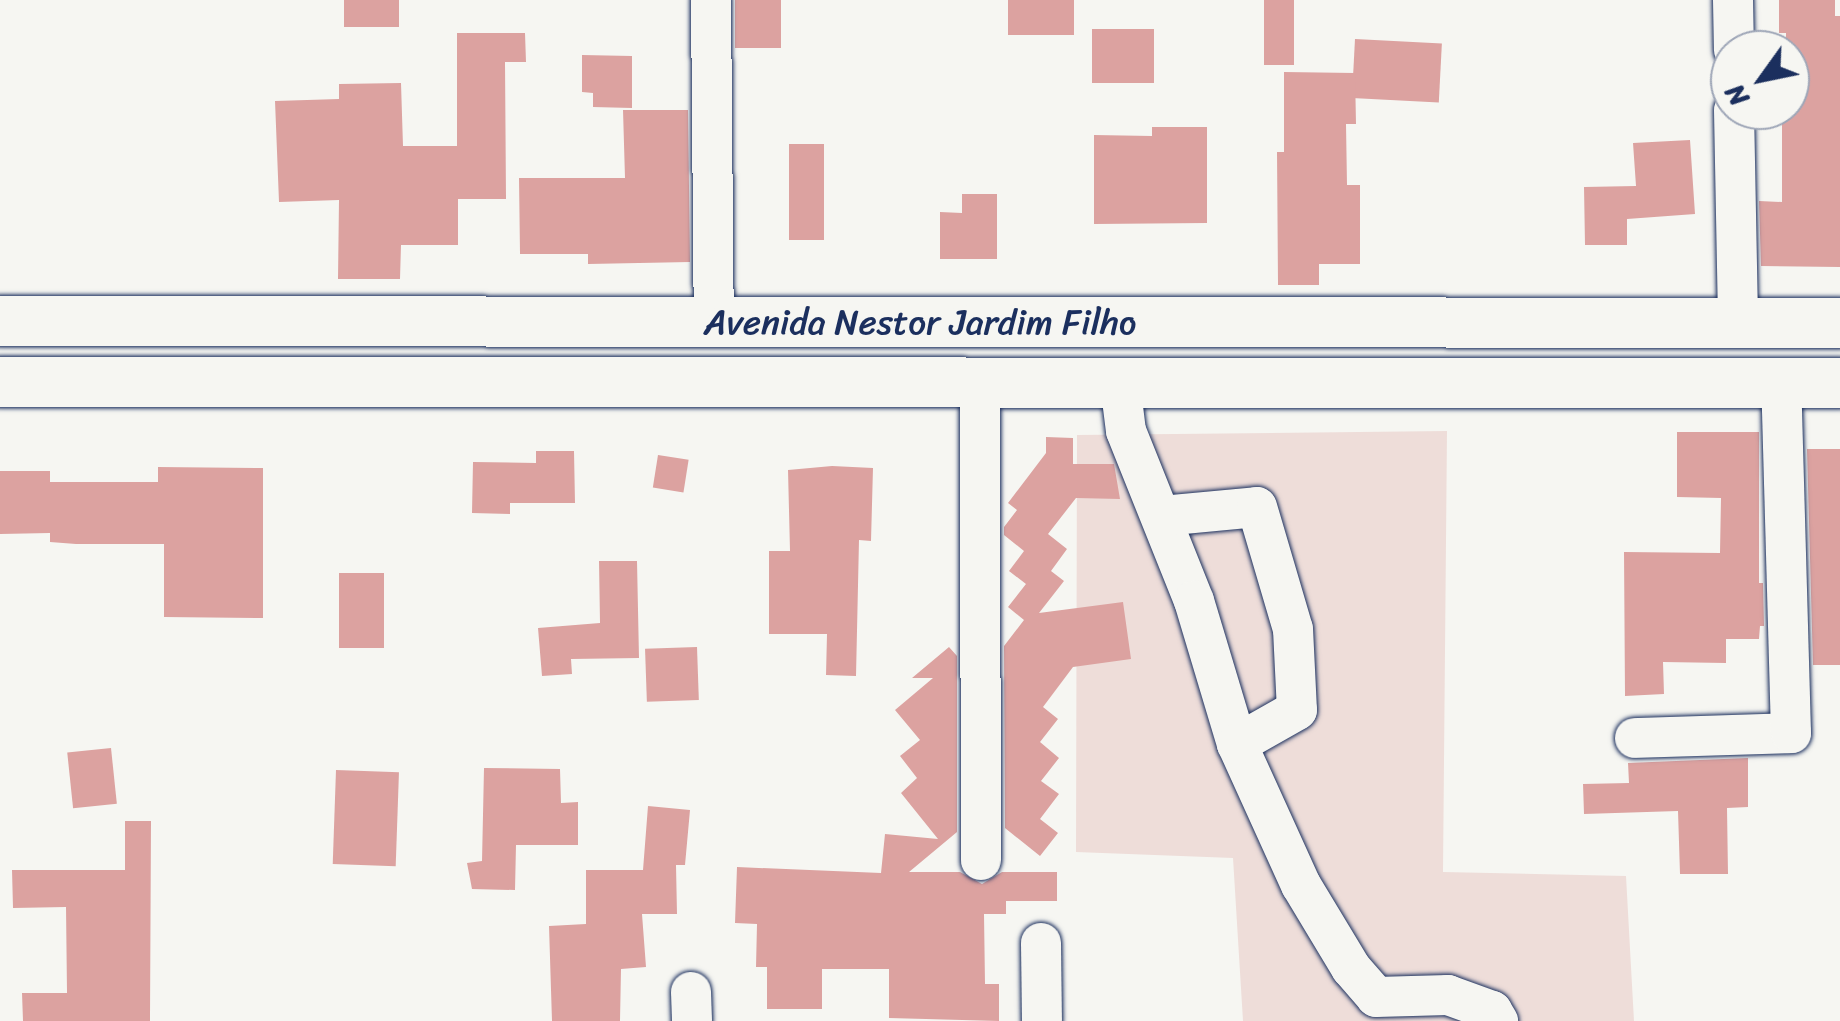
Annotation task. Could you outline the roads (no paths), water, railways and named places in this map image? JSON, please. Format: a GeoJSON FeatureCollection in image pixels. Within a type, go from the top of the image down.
{"type":"FeatureCollection","features":[{"type":"Feature","properties":{"kind":"main road","name":"Avenida Nestor Jardim Filho"},"geometry":{"type":"LineString","coordinates":[[0,321],[1840,322]]}},
{"type":"Feature","properties":{"kind":"main road"},"geometry":{"type":"LineString","coordinates":[[572,321],[572,382]]}},
{"type":"Feature","properties":{"kind":"main road"},"geometry":{"type":"LineString","coordinates":[[897,383],[898,322]]}},
{"type":"Feature","properties":{"kind":"main road"},"geometry":{"type":"LineString","coordinates":[[1541,322],[1543,383]]}},
{"type":"Feature","properties":{"kind":"main road","name":"Avenida Nestor Jardim Filho"},"geometry":{"type":"LineString","coordinates":[[0,382],[1840,384]]}},
{"type":"Feature","properties":{"kind":"street"},"geometry":{"type":"LineString","coordinates":[[711,0],[714,322]]}},
{"type":"Feature","properties":{"kind":"street"},"geometry":{"type":"LineString","coordinates":[[1734,0],[1734,30]]}},
{"type":"Feature","properties":{"kind":"street"},"geometry":{"type":"LineString","coordinates":[[1734,130],[1738,322]]}},
{"type":"Feature","properties":{"kind":"street"},"geometry":{"type":"LineString","coordinates":[[980,383],[981,860]]}},
{"type":"Feature","properties":{"kind":"street"},"geometry":{"type":"LineString","coordinates":[[1120,383],[1126,431],[1194,601],[1237,744],[1301,885],[1350,968],[1366,1009],[1448,995],[1492,1011],[1498,1021]]}},
{"type":"Feature","properties":{"kind":"street"},"geometry":{"type":"LineString","coordinates":[[1635,738],[1791,733],[1781,384]]}},
{"type":"Feature","properties":{"kind":"street"},"geometry":{"type":"LineString","coordinates":[[1162,516],[1257,507],[1293,630],[1297,710],[1237,744]]}},
{"type":"Feature","properties":{"kind":"street"},"geometry":{"type":"LineString","coordinates":[[1042,943],[1042,1021]]}}]}
